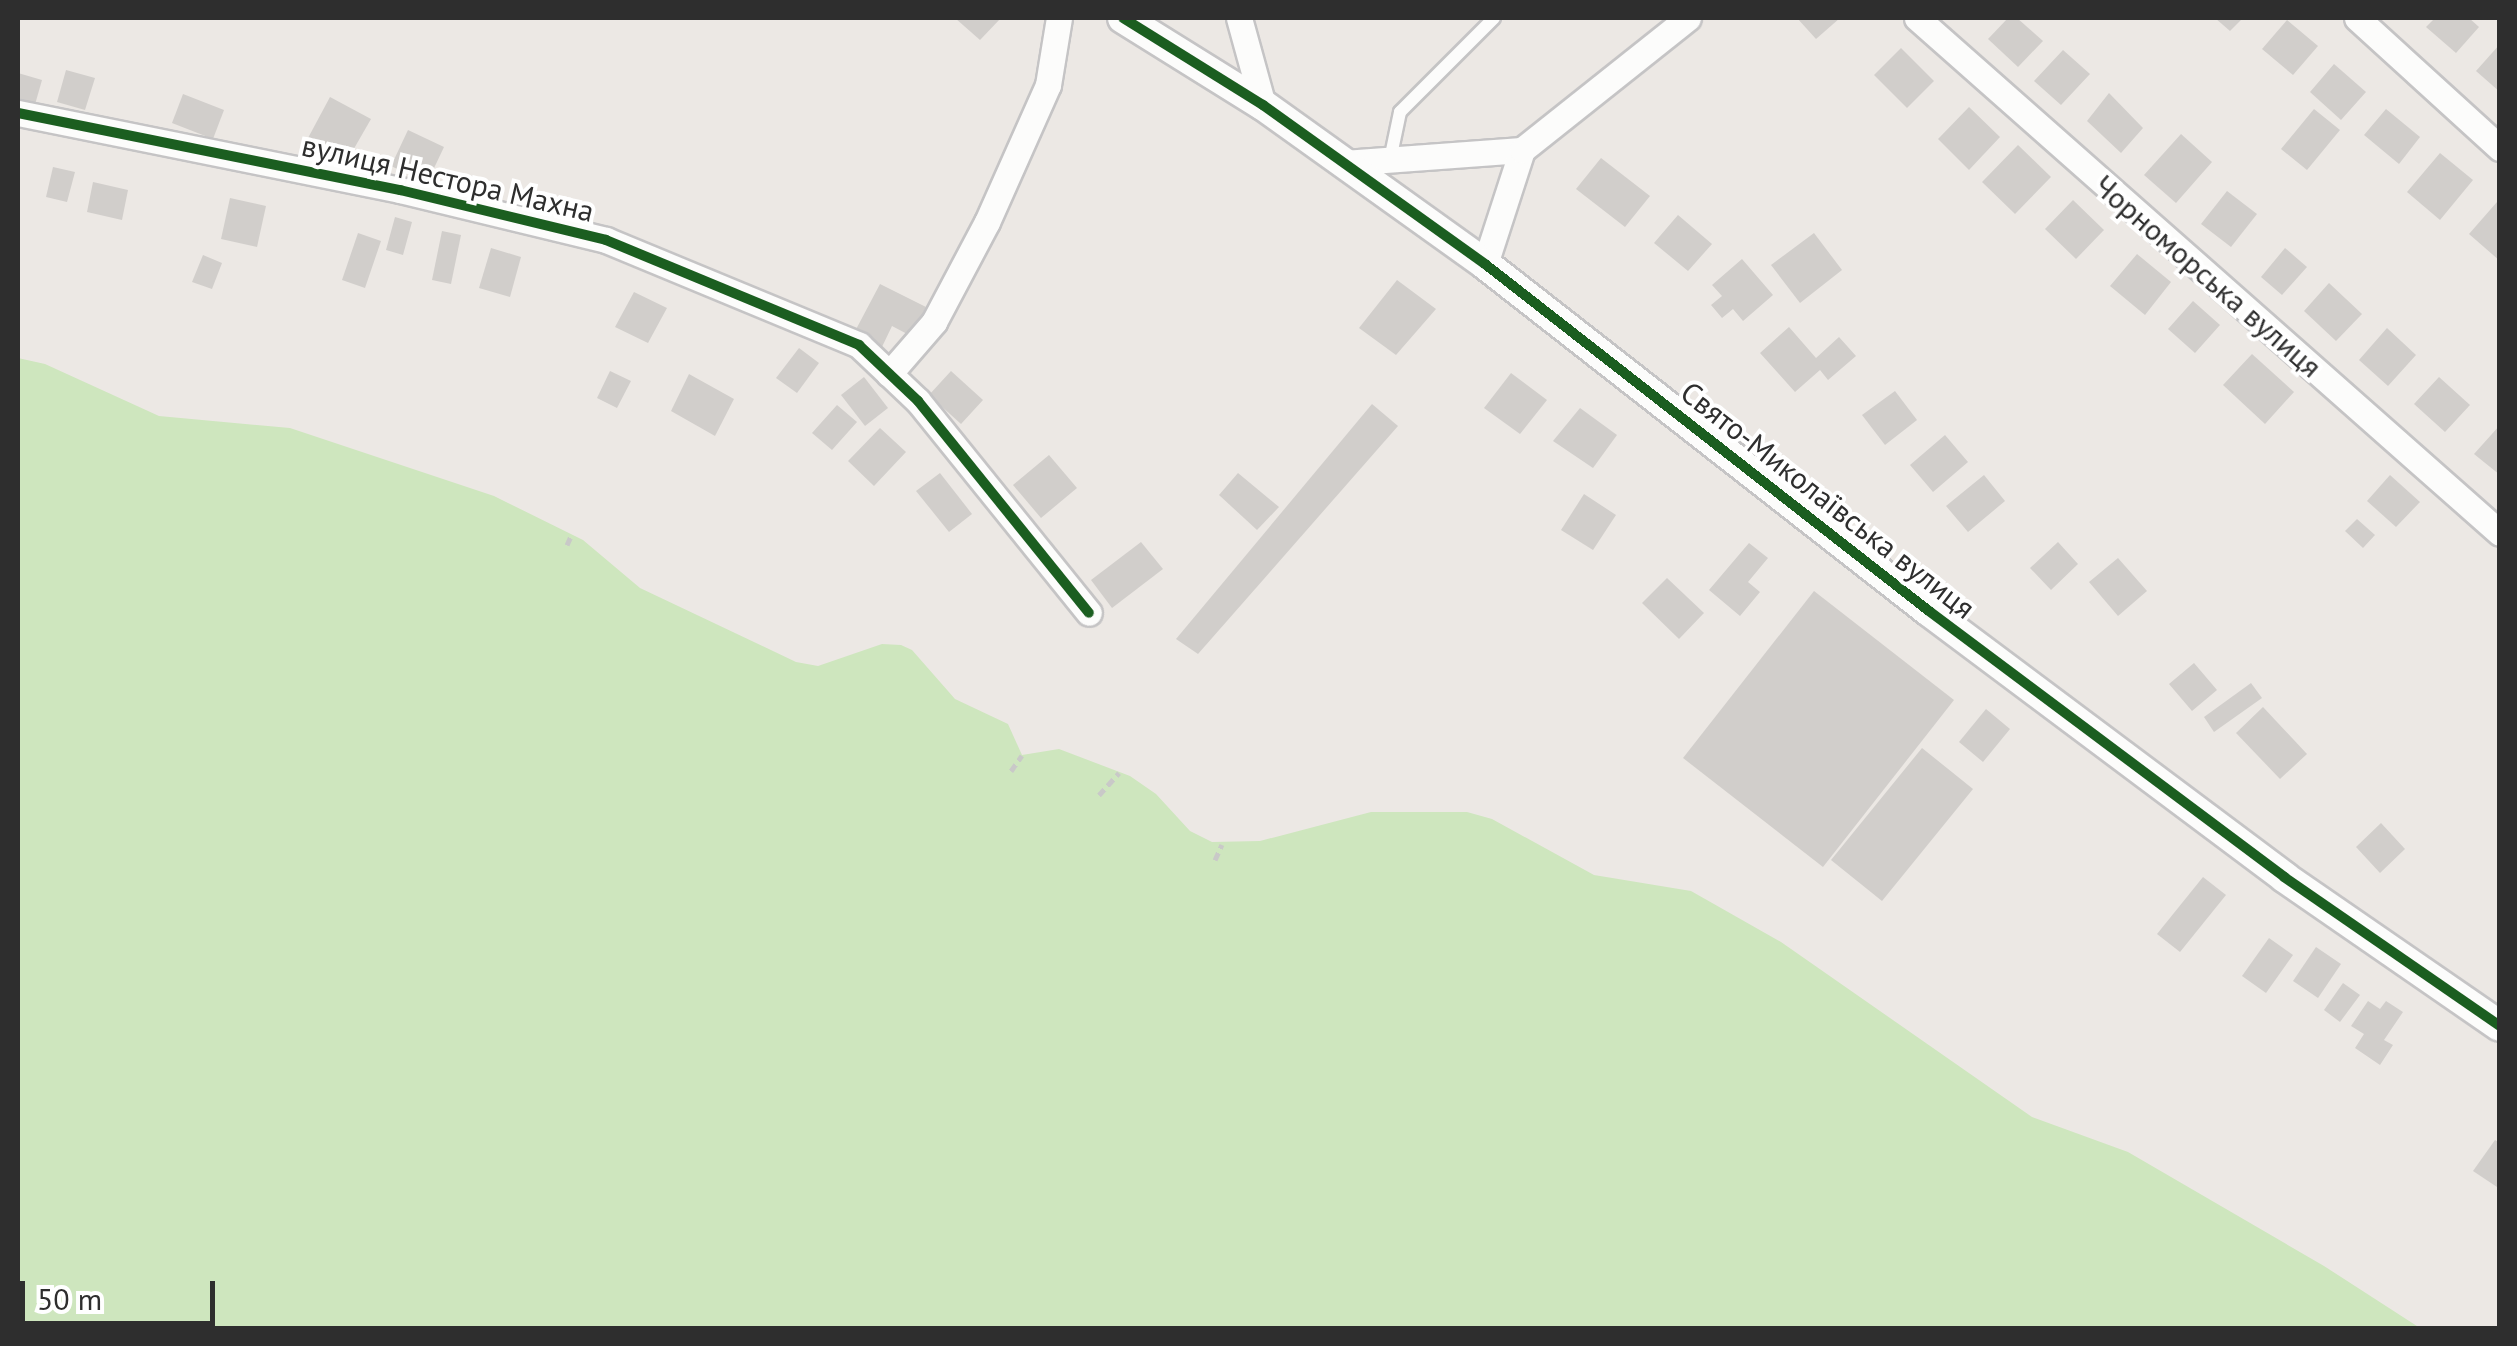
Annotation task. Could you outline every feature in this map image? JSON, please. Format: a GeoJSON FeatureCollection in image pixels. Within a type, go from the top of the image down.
{"type":"FeatureCollection","features":[{"type":"Feature","properties":{"kind":"street"},"geometry":{"type":"LineString","coordinates":[[889,374],[934,322],[987,222],[1048,86],[1059,18]]}},
{"type":"Feature","properties":{"kind":"street","name":"Свято-Миколаївська вулиця"},"geometry":{"type":"LineString","coordinates":[[1122,18],[1263,106],[1485,264],[1990,657],[2284,877],[2500,1026]]}},
{"type":"Feature","properties":{"kind":"street"},"geometry":{"type":"LineString","coordinates":[[1239,18],[1263,106]]}},
{"type":"Feature","properties":{"kind":"street"},"geometry":{"type":"LineString","coordinates":[[1485,264],[1522,150],[1688,18]]}},
{"type":"Feature","properties":{"kind":"street","name":"Чорноморська вулиця"},"geometry":{"type":"LineString","coordinates":[[1917,18],[2500,534]]}},
{"type":"Feature","properties":{"kind":"street"},"geometry":{"type":"LineString","coordinates":[[2356,18],[2500,148]]}},
{"type":"Feature","properties":{"kind":"street","name":"вулиця Нестора Махна"},"geometry":{"type":"LineString","coordinates":[[18,112],[400,190],[606,240],[859,346],[918,401],[1089,612]]}},
{"type":"Feature","properties":{"kind":"street"},"geometry":{"type":"LineString","coordinates":[[1344,163],[1522,150]]}},
{"type":"Feature","properties":{"kind":"lane"},"geometry":{"type":"LineString","coordinates":[[1390,160],[1400,112],[1494,18]]}},
{"type":"Feature","properties":{"kind":"path"},"geometry":{"type":"LineString","coordinates":[[567,545],[572,534]]}},
{"type":"Feature","properties":{"kind":"path"},"geometry":{"type":"LineString","coordinates":[[1011,771],[1022,755]]}},
{"type":"Feature","properties":{"kind":"path"},"geometry":{"type":"LineString","coordinates":[[1099,795],[1120,772]]}},
{"type":"Feature","properties":{"kind":"path"},"geometry":{"type":"LineString","coordinates":[[1215,860],[1222,844]]}},
{"type":"Feature","properties":{"kind":"green space"},"geometry":{"type":"Polygon","coordinates":[[[18,358],[45,364],[159,416],[290,428],[494,496],[583,540],[640,588],[796,662],[818,666],[882,644],[901,645],[912,650],[955,699],[1008,724],[1022,755],[1059,749],[1130,776],[1156,794],[1190,831],[1212,842],[1260,841],[1371,812],[1467,812],[1492,819],[1594,875],[1691,891],[1781,942],[2032,1117],[2128,1152],[2324,1266],[2420,1328],[18,1328],[18,358]]]}},
{"type":"Feature","properties":{"kind":"building"},"geometry":{"type":"Polygon","coordinates":[[[955,18],[1001,18],[980,40],[955,18]]]}},
{"type":"Feature","properties":{"kind":"building"},"geometry":{"type":"Polygon","coordinates":[[[1797,18],[1840,18],[1816,39],[1797,18]]]}},
{"type":"Feature","properties":{"kind":"building"},"geometry":{"type":"Polygon","coordinates":[[[2008,18],[2017,18],[2043,41],[2018,67],[1988,39],[2008,18]]]}},
{"type":"Feature","properties":{"kind":"building"},"geometry":{"type":"Polygon","coordinates":[[[2215,18],[2243,18],[2230,31],[2215,18]]]}},
{"type":"Feature","properties":{"kind":"building"},"geometry":{"type":"Polygon","coordinates":[[[2435,18],[2469,18],[2479,27],[2456,53],[2426,27],[2435,18]]]}},
{"type":"Feature","properties":{"kind":"building"},"geometry":{"type":"Polygon","coordinates":[[[2287,20],[2318,46],[2293,75],[2262,49],[2287,20]]]}},
{"type":"Feature","properties":{"kind":"building"},"geometry":{"type":"Polygon","coordinates":[[[2500,44],[2500,92],[2476,71],[2500,44]]]}},
{"type":"Feature","properties":{"kind":"building"},"geometry":{"type":"Polygon","coordinates":[[[1901,48],[1934,81],[1907,108],[1874,75],[1901,48]]]}},
{"type":"Feature","properties":{"kind":"building"},"geometry":{"type":"Polygon","coordinates":[[[2063,50],[2090,74],[2061,105],[2034,81],[2063,50]]]}},
{"type":"Feature","properties":{"kind":"building"},"geometry":{"type":"Polygon","coordinates":[[[2334,64],[2366,92],[2341,120],[2310,92],[2334,64]]]}},
{"type":"Feature","properties":{"kind":"building"},"geometry":{"type":"Polygon","coordinates":[[[66,70],[95,78],[85,110],[57,102],[66,70]]]}},
{"type":"Feature","properties":{"kind":"building"},"geometry":{"type":"Polygon","coordinates":[[[18,73],[42,80],[34,108],[18,103],[18,73]]]}},
{"type":"Feature","properties":{"kind":"building"},"geometry":{"type":"Polygon","coordinates":[[[2109,93],[2143,128],[2121,153],[2087,121],[2109,93]]]}},
{"type":"Feature","properties":{"kind":"building"},"geometry":{"type":"Polygon","coordinates":[[[183,94],[224,110],[213,139],[172,123],[183,94]]]}},
{"type":"Feature","properties":{"kind":"building"},"geometry":{"type":"Polygon","coordinates":[[[330,97],[371,119],[348,159],[308,138],[330,97]]]}},
{"type":"Feature","properties":{"kind":"building"},"geometry":{"type":"Polygon","coordinates":[[[1969,107],[2000,137],[1969,170],[1938,139],[1969,107]]]}},
{"type":"Feature","properties":{"kind":"building"},"geometry":{"type":"Polygon","coordinates":[[[2314,109],[2340,130],[2307,170],[2281,149],[2314,109]]]}},
{"type":"Feature","properties":{"kind":"building"},"geometry":{"type":"Polygon","coordinates":[[[2386,109],[2420,137],[2399,164],[2364,135],[2386,109]]]}},
{"type":"Feature","properties":{"kind":"building"},"geometry":{"type":"Polygon","coordinates":[[[408,130],[444,147],[427,183],[391,166],[408,130]]]}},
{"type":"Feature","properties":{"kind":"building"},"geometry":{"type":"Polygon","coordinates":[[[2181,134],[2212,162],[2176,203],[2144,175],[2181,134]]]}},
{"type":"Feature","properties":{"kind":"building"},"geometry":{"type":"Polygon","coordinates":[[[2018,145],[2051,177],[2015,214],[1982,182],[2018,145]]]}},
{"type":"Feature","properties":{"kind":"building"},"geometry":{"type":"Polygon","coordinates":[[[2440,153],[2473,180],[2440,220],[2407,192],[2440,153]]]}},
{"type":"Feature","properties":{"kind":"building"},"geometry":{"type":"Polygon","coordinates":[[[1601,158],[1650,196],[1625,227],[1576,189],[1601,158]]]}},
{"type":"Feature","properties":{"kind":"building"},"geometry":{"type":"Polygon","coordinates":[[[53,167],[75,172],[67,202],[46,197],[53,167]]]}},
{"type":"Feature","properties":{"kind":"building"},"geometry":{"type":"Polygon","coordinates":[[[93,182],[128,190],[122,220],[87,212],[93,182]]]}},
{"type":"Feature","properties":{"kind":"building"},"geometry":{"type":"Polygon","coordinates":[[[2227,191],[2257,214],[2231,247],[2201,224],[2227,191]]]}},
{"type":"Feature","properties":{"kind":"building"},"geometry":{"type":"Polygon","coordinates":[[[230,198],[266,206],[257,247],[221,239],[230,198]]]}},
{"type":"Feature","properties":{"kind":"building"},"geometry":{"type":"Polygon","coordinates":[[[2073,200],[2104,230],[2076,259],[2045,229],[2073,200]]]}},
{"type":"Feature","properties":{"kind":"building"},"geometry":{"type":"Polygon","coordinates":[[[2497,202],[2500,205],[2500,261],[2469,234],[2497,202]]]}},
{"type":"Feature","properties":{"kind":"building"},"geometry":{"type":"Polygon","coordinates":[[[1678,215],[1712,244],[1688,271],[1654,243],[1678,215]]]}},
{"type":"Feature","properties":{"kind":"building"},"geometry":{"type":"Polygon","coordinates":[[[395,217],[412,222],[403,255],[386,250],[395,217]]]}},
{"type":"Feature","properties":{"kind":"building"},"geometry":{"type":"Polygon","coordinates":[[[442,231],[461,235],[451,284],[432,280],[442,231]]]}},
{"type":"Feature","properties":{"kind":"building"},"geometry":{"type":"Polygon","coordinates":[[[358,233],[381,241],[365,288],[342,280],[358,233]]]}},
{"type":"Feature","properties":{"kind":"building"},"geometry":{"type":"Polygon","coordinates":[[[1814,233],[1842,270],[1800,303],[1771,265],[1814,233]]]}},
{"type":"Feature","properties":{"kind":"building"},"geometry":{"type":"Polygon","coordinates":[[[491,248],[521,257],[510,297],[479,288],[491,248]]]}},
{"type":"Feature","properties":{"kind":"building"},"geometry":{"type":"Polygon","coordinates":[[[2285,248],[2307,267],[2282,295],[2261,277],[2285,248]]]}},
{"type":"Feature","properties":{"kind":"building"},"geometry":{"type":"Polygon","coordinates":[[[2137,254],[2171,282],[2145,315],[2110,286],[2137,254]]]}},
{"type":"Feature","properties":{"kind":"building"},"geometry":{"type":"Polygon","coordinates":[[[203,255],[222,263],[212,289],[192,282],[203,255]]]}},
{"type":"Feature","properties":{"kind":"building"},"geometry":{"type":"Polygon","coordinates":[[[1742,259],[1773,295],[1743,321],[1733,309],[1722,318],[1711,305],[1722,296],[1712,285],[1742,259]]]}},
{"type":"Feature","properties":{"kind":"building"},"geometry":{"type":"Polygon","coordinates":[[[1397,280],[1436,309],[1396,355],[1359,328],[1397,280]]]}},
{"type":"Feature","properties":{"kind":"building"},"geometry":{"type":"Polygon","coordinates":[[[2329,283],[2362,314],[2336,341],[2304,311],[2329,283]]]}},
{"type":"Feature","properties":{"kind":"building"},"geometry":{"type":"Polygon","coordinates":[[[880,284],[926,307],[911,336],[892,326],[881,349],[853,335],[880,284]]]}},
{"type":"Feature","properties":{"kind":"building"},"geometry":{"type":"Polygon","coordinates":[[[634,292],[667,308],[648,343],[615,327],[634,292]]]}},
{"type":"Feature","properties":{"kind":"building"},"geometry":{"type":"Polygon","coordinates":[[[2193,301],[2220,325],[2195,353],[2168,329],[2193,301]]]}},
{"type":"Feature","properties":{"kind":"building"},"geometry":{"type":"Polygon","coordinates":[[[1789,327],[1816,358],[1839,337],[1856,356],[1828,380],[1820,370],[1795,392],[1760,353],[1789,327]]]}},
{"type":"Feature","properties":{"kind":"building"},"geometry":{"type":"Polygon","coordinates":[[[2387,328],[2416,355],[2388,386],[2359,360],[2387,328]]]}},
{"type":"Feature","properties":{"kind":"building"},"geometry":{"type":"Polygon","coordinates":[[[799,348],[819,363],[797,393],[776,378],[799,348]]]}},
{"type":"Feature","properties":{"kind":"building"},"geometry":{"type":"Polygon","coordinates":[[[2252,354],[2294,392],[2265,424],[2223,385],[2252,354]]]}},
{"type":"Feature","properties":{"kind":"building"},"geometry":{"type":"Polygon","coordinates":[[[610,371],[631,381],[617,408],[597,398],[610,371]]]}},
{"type":"Feature","properties":{"kind":"building"},"geometry":{"type":"Polygon","coordinates":[[[951,371],[983,400],[961,424],[929,395],[951,371]]]}},
{"type":"Feature","properties":{"kind":"building"},"geometry":{"type":"Polygon","coordinates":[[[1511,373],[1547,400],[1520,434],[1484,408],[1511,373]]]}},
{"type":"Feature","properties":{"kind":"building"},"geometry":{"type":"Polygon","coordinates":[[[689,374],[734,399],[715,436],[671,411],[689,374]]]}},
{"type":"Feature","properties":{"kind":"building"},"geometry":{"type":"Polygon","coordinates":[[[864,377],[888,408],[865,426],[841,395],[864,377]]]}},
{"type":"Feature","properties":{"kind":"building"},"geometry":{"type":"Polygon","coordinates":[[[2439,377],[2470,405],[2445,432],[2414,404],[2439,377]]]}},
{"type":"Feature","properties":{"kind":"building"},"geometry":{"type":"Polygon","coordinates":[[[1895,391],[1917,420],[1885,445],[1862,415],[1895,391]]]}},
{"type":"Feature","properties":{"kind":"building"},"geometry":{"type":"Polygon","coordinates":[[[1372,404],[1398,426],[1198,654],[1176,639],[1372,404]]]}},
{"type":"Feature","properties":{"kind":"building"},"geometry":{"type":"Polygon","coordinates":[[[837,405],[857,422],[832,450],[812,433],[837,405]]]}},
{"type":"Feature","properties":{"kind":"building"},"geometry":{"type":"Polygon","coordinates":[[[1580,408],[1617,435],[1593,468],[1553,441],[1580,408]]]}},
{"type":"Feature","properties":{"kind":"building"},"geometry":{"type":"Polygon","coordinates":[[[2500,425],[2500,475],[2474,454],[2500,425]]]}},
{"type":"Feature","properties":{"kind":"building"},"geometry":{"type":"Polygon","coordinates":[[[880,428],[906,452],[874,486],[848,461],[880,428]]]}},
{"type":"Feature","properties":{"kind":"building"},"geometry":{"type":"Polygon","coordinates":[[[1945,435],[1968,462],[1933,492],[1910,465],[1945,435]]]}},
{"type":"Feature","properties":{"kind":"building"},"geometry":{"type":"Polygon","coordinates":[[[1049,455],[1077,488],[1041,518],[1013,485],[1049,455]]]}},
{"type":"Feature","properties":{"kind":"building"},"geometry":{"type":"Polygon","coordinates":[[[940,473],[972,514],[949,532],[916,491],[940,473]]]}},
{"type":"Feature","properties":{"kind":"building"},"geometry":{"type":"Polygon","coordinates":[[[1238,473],[1279,507],[1257,530],[1219,495],[1238,473]]]}},
{"type":"Feature","properties":{"kind":"building"},"geometry":{"type":"Polygon","coordinates":[[[1984,475],[2005,501],[1968,532],[1946,506],[1984,475]]]}},
{"type":"Feature","properties":{"kind":"building"},"geometry":{"type":"Polygon","coordinates":[[[2390,475],[2420,502],[2396,527],[2367,501],[2390,475]]]}},
{"type":"Feature","properties":{"kind":"building"},"geometry":{"type":"Polygon","coordinates":[[[1584,494],[1616,515],[1593,550],[1561,530],[1584,494]]]}},
{"type":"Feature","properties":{"kind":"building"},"geometry":{"type":"Polygon","coordinates":[[[2357,519],[2375,535],[2363,548],[2345,531],[2357,519]]]}},
{"type":"Feature","properties":{"kind":"building"},"geometry":{"type":"Polygon","coordinates":[[[1141,542],[1163,569],[1112,608],[1091,580],[1141,542]]]}},
{"type":"Feature","properties":{"kind":"building"},"geometry":{"type":"Polygon","coordinates":[[[2058,542],[2078,564],[2051,590],[2030,568],[2058,542]]]}},
{"type":"Feature","properties":{"kind":"building"},"geometry":{"type":"Polygon","coordinates":[[[1749,543],[1768,558],[1748,582],[1760,592],[1740,616],[1709,590],[1749,543]]]}},
{"type":"Feature","properties":{"kind":"building"},"geometry":{"type":"Polygon","coordinates":[[[2118,558],[2147,591],[2118,616],[2089,582],[2118,558]]]}},
{"type":"Feature","properties":{"kind":"building"},"geometry":{"type":"Polygon","coordinates":[[[1667,578],[1704,613],[1679,639],[1642,603],[1667,578]]]}},
{"type":"Feature","properties":{"kind":"building"},"geometry":{"type":"Polygon","coordinates":[[[1814,591],[1954,700],[1823,867],[1683,758],[1814,591]]]}},
{"type":"Feature","properties":{"kind":"building"},"geometry":{"type":"Polygon","coordinates":[[[2194,663],[2217,690],[2192,711],[2169,684],[2194,663]]]}},
{"type":"Feature","properties":{"kind":"building"},"geometry":{"type":"Polygon","coordinates":[[[2251,683],[2262,698],[2214,732],[2204,717],[2251,683]]]}},
{"type":"Feature","properties":{"kind":"building"},"geometry":{"type":"Polygon","coordinates":[[[2263,707],[2307,754],[2280,779],[2236,733],[2263,707]]]}},
{"type":"Feature","properties":{"kind":"building"},"geometry":{"type":"Polygon","coordinates":[[[1986,709],[2010,729],[1983,762],[1959,742],[1986,709]]]}},
{"type":"Feature","properties":{"kind":"building"},"geometry":{"type":"Polygon","coordinates":[[[1922,748],[1973,789],[1882,901],[1831,860],[1922,748]]]}},
{"type":"Feature","properties":{"kind":"building"},"geometry":{"type":"Polygon","coordinates":[[[2381,823],[2405,849],[2380,873],[2356,847],[2381,823]]]}},
{"type":"Feature","properties":{"kind":"building"},"geometry":{"type":"Polygon","coordinates":[[[2203,877],[2226,895],[2180,952],[2157,934],[2203,877]]]}},
{"type":"Feature","properties":{"kind":"building"},"geometry":{"type":"Polygon","coordinates":[[[2269,938],[2293,955],[2266,993],[2242,976],[2269,938]]]}},
{"type":"Feature","properties":{"kind":"building"},"geometry":{"type":"Polygon","coordinates":[[[2316,947],[2341,964],[2318,998],[2293,981],[2316,947]]]}},
{"type":"Feature","properties":{"kind":"building"},"geometry":{"type":"Polygon","coordinates":[[[2343,983],[2360,995],[2340,1022],[2324,1010],[2343,983]]]}},
{"type":"Feature","properties":{"kind":"building"},"geometry":{"type":"Polygon","coordinates":[[[2368,1001],[2380,1009],[2386,1001],[2403,1012],[2384,1040],[2393,1045],[2380,1065],[2355,1048],[2364,1034],[2351,1026],[2368,1001]]]}},
{"type":"Feature","properties":{"kind":"building"},"geometry":{"type":"Polygon","coordinates":[[[2495,1140],[2500,1143],[2500,1189],[2473,1171],[2495,1140]]]}},
{"type":"Feature","properties":{"kind":"cycle path"},"geometry":{"type":"LineString","coordinates":[[1123,18],[1263,105],[1485,264],[1929,611],[2284,877],[2500,1026]]}},
{"type":"Feature","properties":{"kind":"cycle path"},"geometry":{"type":"LineString","coordinates":[[18,113],[400,190],[606,240],[859,345],[918,401],[1089,613]]}}]}
